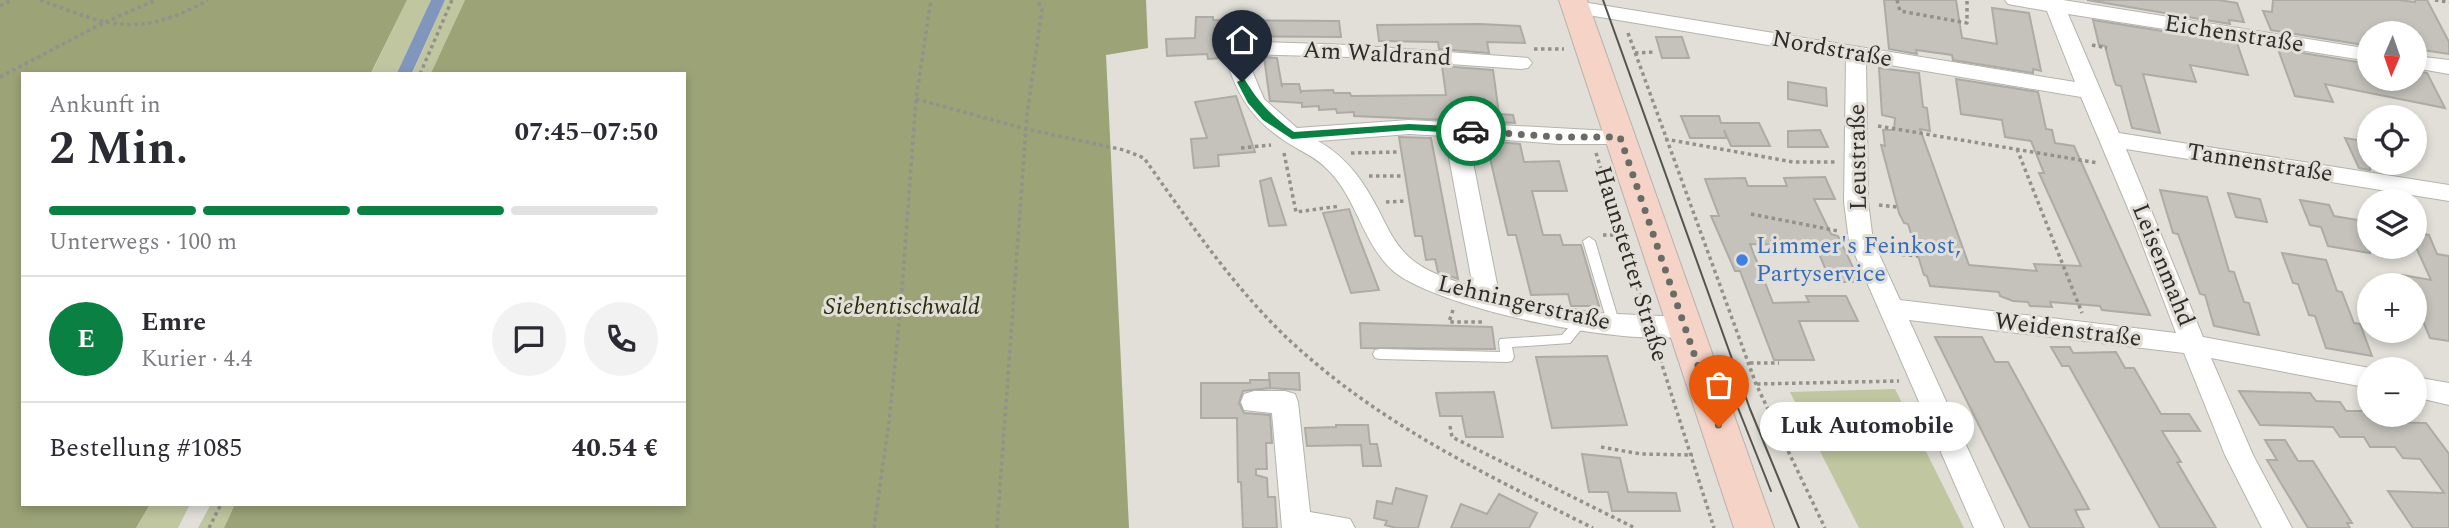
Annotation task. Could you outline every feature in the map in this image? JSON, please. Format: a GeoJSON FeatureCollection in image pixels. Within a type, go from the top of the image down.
{"type":"FeatureCollection","features":[{"type":"Feature","properties":{"kind":"main road","name":"Haunstetter Straße"},"geometry":{"type":"LineString","coordinates":[[1575,3],[1605,137],[1684,327],[1754,528]]}},
{"type":"Feature","properties":{"kind":"street","name":"Eichenstraße"},"geometry":{"type":"LineString","coordinates":[[2015,0],[2054,3],[2357,53]]}},
{"type":"Feature","properties":{"kind":"street","name":"Nordstraße"},"geometry":{"type":"LineString","coordinates":[[1575,3],[1620,13],[2088,90]]}},
{"type":"Feature","properties":{"kind":"street","name":"Leisenmahd"},"geometry":{"type":"LineString","coordinates":[[2054,3],[2088,90],[2124,167],[2245,467],[2277,528]]}},
{"type":"Feature","properties":{"kind":"street","name":"Am Waldrand"},"geometry":{"type":"LineString","coordinates":[[1233,47],[1351,51],[1521,63]]}},
{"type":"Feature","properties":{"kind":"street","name":"Lehningerstraße"},"geometry":{"type":"LineString","coordinates":[[1233,47],[1242,82],[1251,100],[1287,140],[1341,169],[1364,203],[1375,229],[1402,266],[1429,282],[1582,321],[1614,325],[1684,327]]}},
{"type":"Feature","properties":{"kind":"street","name":"Leustraße"},"geometry":{"type":"LineString","coordinates":[[1856,53],[1856,202],[1860,236],[1889,308],[1953,442],[1989,528]]}},
{"type":"Feature","properties":{"kind":"street"},"geometry":{"type":"LineString","coordinates":[[2427,64],[2449,67]]}},
{"type":"Feature","properties":{"kind":"street"},"geometry":{"type":"LineString","coordinates":[[1287,140],[1409,127],[1559,137],[1605,137]]}},
{"type":"Feature","properties":{"kind":"street"},"geometry":{"type":"LineString","coordinates":[[1455,130],[1488,299]]}},
{"type":"Feature","properties":{"kind":"street","name":"Tannenstraße"},"geometry":{"type":"LineString","coordinates":[[2112,139],[2449,193]]}},
{"type":"Feature","properties":{"kind":"street","name":"Weidenstraße"},"geometry":{"type":"LineString","coordinates":[[1889,308],[2195,345],[2357,376]]}},
{"type":"Feature","properties":{"kind":"street"},"geometry":{"type":"LineString","coordinates":[[1254,402],[1285,402],[1296,525],[1340,528]]}},
{"type":"Feature","properties":{"kind":"lane"},"geometry":{"type":"LineString","coordinates":[[1589,241],[1614,325]]}},
{"type":"Feature","properties":{"kind":"lane"},"geometry":{"type":"LineString","coordinates":[[1380,354],[1507,357],[1505,342],[1565,340],[1582,321]]}},
{"type":"Feature","properties":{"kind":"path"},"geometry":{"type":"LineString","coordinates":[[0,6],[12,0]]}},
{"type":"Feature","properties":{"kind":"path"},"geometry":{"type":"LineString","coordinates":[[40,0],[103,23],[152,23],[189,12],[208,0]]}},
{"type":"Feature","properties":{"kind":"path"},"geometry":{"type":"LineString","coordinates":[[0,77],[103,23],[156,0]]}},
{"type":"Feature","properties":{"kind":"path"},"geometry":{"type":"LineString","coordinates":[[421,72],[452,0]]}},
{"type":"Feature","properties":{"kind":"path"},"geometry":{"type":"LineString","coordinates":[[874,528],[900,316],[916,99],[931,0]]}},
{"type":"Feature","properties":{"kind":"path"},"geometry":{"type":"LineString","coordinates":[[997,528],[1026,129],[1042,9],[1037,0]]}},
{"type":"Feature","properties":{"kind":"path"},"geometry":{"type":"LineString","coordinates":[[1897,0],[1900,11],[1967,23],[1967,0]]}},
{"type":"Feature","properties":{"kind":"path"},"geometry":{"type":"LineString","coordinates":[[2435,0],[2449,2]]}},
{"type":"Feature","properties":{"kind":"path"},"geometry":{"type":"LineString","coordinates":[[1620,13],[1756,384],[1825,528]]}},
{"type":"Feature","properties":{"kind":"path"},"geometry":{"type":"LineString","coordinates":[[1521,63],[1535,49],[1564,49],[1560,37]]}},
{"type":"Feature","properties":{"kind":"path"},"geometry":{"type":"LineString","coordinates":[[1634,53],[1655,52]]}},
{"type":"Feature","properties":{"kind":"path"},"geometry":{"type":"LineString","coordinates":[[916,99],[1026,129],[1124,150],[1144,158],[1224,270],[1286,337],[1347,389],[1395,424],[1466,465],[1593,528]]}},
{"type":"Feature","properties":{"kind":"path"},"geometry":{"type":"LineString","coordinates":[[1857,122],[2124,167]]}},
{"type":"Feature","properties":{"kind":"path","name":"Haunstetter Straße"},"geometry":{"type":"LineString","coordinates":[[1605,137],[1650,327],[1693,455],[1714,528]]}},
{"type":"Feature","properties":{"kind":"path"},"geometry":{"type":"LineString","coordinates":[[1665,139],[1793,162],[1857,162]]}},
{"type":"Feature","properties":{"kind":"path"},"geometry":{"type":"LineString","coordinates":[[1287,140],[1296,212],[1364,203]]}},
{"type":"Feature","properties":{"kind":"path"},"geometry":{"type":"LineString","coordinates":[[2017,149],[2083,315]]}},
{"type":"Feature","properties":{"kind":"path"},"geometry":{"type":"LineString","coordinates":[[1398,152],[1341,153],[1341,169],[1402,176]]}},
{"type":"Feature","properties":{"kind":"path"},"geometry":{"type":"LineString","coordinates":[[1751,214],[1860,236]]}},
{"type":"Feature","properties":{"kind":"path"},"geometry":{"type":"LineString","coordinates":[[1749,363],[1779,363]]}},
{"type":"Feature","properties":{"kind":"path"},"geometry":{"type":"LineString","coordinates":[[1756,384],[1923,380]]}},
{"type":"Feature","properties":{"kind":"path"},"geometry":{"type":"LineString","coordinates":[[1450,426],[1452,437],[1635,528]]}},
{"type":"Feature","properties":{"kind":"path"},"geometry":{"type":"LineString","coordinates":[[1601,447],[1641,454],[1693,455]]}},
{"type":"Feature","properties":{"kind":"path"},"geometry":{"type":"LineString","coordinates":[[209,528],[220,506]]}},
{"type":"Feature","properties":{"kind":"green space"},"geometry":{"type":"Polygon","coordinates":[[[0,0],[407,0],[371,72],[21,72],[21,506],[149,506],[136,528],[0,528],[0,0]]]}},
{"type":"Feature","properties":{"kind":"green space"},"geometry":{"type":"Polygon","coordinates":[[[407,0],[431,0],[397,72],[372,72],[407,0]]]}},
{"type":"Feature","properties":{"kind":"green space"},"geometry":{"type":"Polygon","coordinates":[[[445,0],[465,0],[431,72],[413,72],[445,0]]]}},
{"type":"Feature","properties":{"kind":"green space","name":"Siebentischwald"},"geometry":{"type":"Polygon","coordinates":[[[465,0],[1146,0],[1148,48],[1106,55],[1129,528],[224,528],[234,506],[686,506],[686,72],[431,72],[465,0]]]}},
{"type":"Feature","properties":{"kind":"green space"},"geometry":{"type":"Polygon","coordinates":[[[1895,389],[1964,528],[1859,528],[1790,392],[1895,389]]]}},
{"type":"Feature","properties":{"kind":"green space"},"geometry":{"type":"Polygon","coordinates":[[[149,506],[189,506],[178,528],[136,528],[149,506]]]}},
{"type":"Feature","properties":{"kind":"green space"},"geometry":{"type":"Polygon","coordinates":[[[210,506],[234,506],[224,528],[198,528],[210,506]]]}},
{"type":"Feature","properties":{"kind":"water"},"geometry":{"type":"Polygon","coordinates":[[[431,0],[445,0],[412,72],[397,72],[431,0]]]}},
{"type":"Feature","properties":{"kind":"building"},"geometry":{"type":"Polygon","coordinates":[[[1884,0],[1956,0],[1962,38],[1997,44],[1992,8],[2029,13],[2041,71],[2033,69],[2033,73],[1953,60],[1952,55],[1916,50],[1917,54],[1889,49],[1884,0]]]}},
{"type":"Feature","properties":{"kind":"building"},"geometry":{"type":"Polygon","coordinates":[[[2087,0],[2218,0],[2237,3],[2244,22],[2229,20],[2230,24],[2087,0]]]}},
{"type":"Feature","properties":{"kind":"building"},"geometry":{"type":"Polygon","coordinates":[[[2273,0],[2427,0],[2449,42],[2449,54],[2427,51],[2427,21],[2357,21],[2357,44],[2271,30],[2263,11],[2272,12],[2273,0]]]}},
{"type":"Feature","properties":{"kind":"building"},"geometry":{"type":"Polygon","coordinates":[[[1196,17],[1213,17],[1213,20],[1339,21],[1341,37],[1222,36],[1220,48],[1223,58],[1208,59],[1207,54],[1167,56],[1166,39],[1195,38],[1196,17]]]}},
{"type":"Feature","properties":{"kind":"building"},"geometry":{"type":"Polygon","coordinates":[[[2093,20],[2237,43],[2248,75],[2190,65],[2196,82],[2143,74],[2160,133],[2132,128],[2121,86],[2116,85],[2114,80],[2105,46],[2099,45],[2093,20]]]}},
{"type":"Feature","properties":{"kind":"building"},"geometry":{"type":"Polygon","coordinates":[[[1377,25],[1520,26],[1525,43],[1487,42],[1489,53],[1439,49],[1438,42],[1379,41],[1377,25]]]}},
{"type":"Feature","properties":{"kind":"building"},"geometry":{"type":"Polygon","coordinates":[[[1656,37],[1682,37],[1689,58],[1662,58],[1656,37]]]}},
{"type":"Feature","properties":{"kind":"building"},"geometry":{"type":"Polygon","coordinates":[[[2278,49],[2357,62],[2357,90],[2325,84],[2333,102],[2295,96],[2278,49]]]}},
{"type":"Feature","properties":{"kind":"building"},"geometry":{"type":"Polygon","coordinates":[[[1264,57],[1277,58],[1282,87],[1282,84],[1299,84],[1301,93],[1333,90],[1334,93],[1350,93],[1351,96],[1446,95],[1442,66],[1493,70],[1499,114],[1513,115],[1515,123],[1354,116],[1354,112],[1337,113],[1336,109],[1319,110],[1319,106],[1302,107],[1302,103],[1270,101],[1264,57]]]}},
{"type":"Feature","properties":{"kind":"building"},"geometry":{"type":"Polygon","coordinates":[[[1879,68],[1919,73],[1923,107],[1927,108],[1930,131],[1920,129],[1969,265],[2037,271],[2034,264],[2081,266],[2039,173],[2044,173],[2031,141],[2005,137],[2002,120],[1961,114],[1956,79],[2038,92],[2046,129],[2052,130],[2055,143],[2074,146],[2150,315],[2102,310],[2100,306],[2050,302],[2052,307],[2030,306],[2028,302],[2013,301],[2000,296],[1999,292],[1930,286],[1908,224],[1904,223],[1899,213],[1881,145],[1885,146],[1883,130],[1894,130],[1895,118],[1882,115],[1879,68]]]}},
{"type":"Feature","properties":{"kind":"building"},"geometry":{"type":"Polygon","coordinates":[[[2427,73],[2445,108],[2360,91],[2427,91],[2427,73]]]}},
{"type":"Feature","properties":{"kind":"building"},"geometry":{"type":"Polygon","coordinates":[[[1788,82],[1826,88],[1827,106],[1788,99],[1788,82]]]}},
{"type":"Feature","properties":{"kind":"building"},"geometry":{"type":"Polygon","coordinates":[[[1236,96],[1255,152],[1218,155],[1219,166],[1194,168],[1191,139],[1207,138],[1195,102],[1236,96]]]}},
{"type":"Feature","properties":{"kind":"building"},"geometry":{"type":"Polygon","coordinates":[[[1681,116],[1719,116],[1721,123],[1759,123],[1770,146],[1731,146],[1724,130],[1727,138],[1690,138],[1681,116]]]}},
{"type":"Feature","properties":{"kind":"building"},"geometry":{"type":"Polygon","coordinates":[[[1820,130],[1828,147],[1788,147],[1788,131],[1820,130]]]}},
{"type":"Feature","properties":{"kind":"building"},"geometry":{"type":"Polygon","coordinates":[[[1399,137],[1431,138],[1458,279],[1438,272],[1435,259],[1426,260],[1422,236],[1415,236],[1399,137]]]}},
{"type":"Feature","properties":{"kind":"building"},"geometry":{"type":"Polygon","coordinates":[[[2345,138],[2357,140],[2357,164],[2345,138]]]}},
{"type":"Feature","properties":{"kind":"building"},"geometry":{"type":"Polygon","coordinates":[[[1486,141],[1520,144],[1524,162],[1559,161],[1567,191],[1532,191],[1543,235],[1560,235],[1563,245],[1581,245],[1599,306],[1571,306],[1568,294],[1531,295],[1516,235],[1508,235],[1486,141]]]}},
{"type":"Feature","properties":{"kind":"building"},"geometry":{"type":"Polygon","coordinates":[[[1825,177],[1835,199],[1814,199],[1831,234],[1838,236],[1860,282],[1831,282],[1817,249],[1793,245],[1750,244],[1773,303],[1809,302],[1806,296],[1846,296],[1858,321],[1799,321],[1814,360],[1774,360],[1740,271],[1735,271],[1711,216],[1719,216],[1705,179],[1745,178],[1748,186],[1787,186],[1784,178],[1825,177]]]}},
{"type":"Feature","properties":{"kind":"building"},"geometry":{"type":"Polygon","coordinates":[[[1271,178],[1286,225],[1269,226],[1260,181],[1271,178]]]}},
{"type":"Feature","properties":{"kind":"building"},"geometry":{"type":"Polygon","coordinates":[[[2160,190],[2207,197],[2229,271],[2234,272],[2244,302],[2249,303],[2259,335],[2214,326],[2205,295],[2200,294],[2178,234],[2173,233],[2160,190]]]}},
{"type":"Feature","properties":{"kind":"building"},"geometry":{"type":"Polygon","coordinates":[[[2228,193],[2260,199],[2267,222],[2236,217],[2228,193]]]}},
{"type":"Feature","properties":{"kind":"building"},"geometry":{"type":"Polygon","coordinates":[[[2300,200],[2329,205],[2334,216],[2357,220],[2357,251],[2328,246],[2321,227],[2310,225],[2300,200]]]}},
{"type":"Feature","properties":{"kind":"building"},"geometry":{"type":"Polygon","coordinates":[[[1349,209],[1379,290],[1351,293],[1323,213],[1349,209]]]}},
{"type":"Feature","properties":{"kind":"building"},"geometry":{"type":"Polygon","coordinates":[[[2427,235],[2437,254],[2449,256],[2449,341],[2430,338],[2427,331],[2427,279],[2431,280],[2421,259],[2427,259],[2427,235]]]}},
{"type":"Feature","properties":{"kind":"building"},"geometry":{"type":"Polygon","coordinates":[[[2282,253],[2326,260],[2337,291],[2342,292],[2354,323],[2357,324],[2357,343],[2367,343],[2372,356],[2326,348],[2315,316],[2309,315],[2298,284],[2293,283],[2282,253]]]}},
{"type":"Feature","properties":{"kind":"building"},"geometry":{"type":"Polygon","coordinates":[[[1360,323],[1492,327],[1495,349],[1361,348],[1360,323]]]}},
{"type":"Feature","properties":{"kind":"building"},"geometry":{"type":"Polygon","coordinates":[[[1935,337],[1982,337],[1995,362],[2008,362],[2089,509],[2075,510],[2084,528],[2030,528],[1935,337]]]}},
{"type":"Feature","properties":{"kind":"building"},"geometry":{"type":"Polygon","coordinates":[[[2051,347],[2070,347],[2073,353],[2116,352],[2125,368],[2134,368],[2161,414],[2189,414],[2200,431],[2162,431],[2216,528],[2160,528],[2069,366],[2062,366],[2051,347]]]}},
{"type":"Feature","properties":{"kind":"building"},"geometry":{"type":"Polygon","coordinates":[[[1607,356],[1627,425],[1552,428],[1536,357],[1607,356]]]}},
{"type":"Feature","properties":{"kind":"building"},"geometry":{"type":"Polygon","coordinates":[[[1269,373],[1299,373],[1300,390],[1270,388],[1269,373]]]}},
{"type":"Feature","properties":{"kind":"building"},"geometry":{"type":"Polygon","coordinates":[[[1250,380],[1270,380],[1270,388],[1243,391],[1239,403],[1244,413],[1270,415],[1272,443],[1266,443],[1267,469],[1256,469],[1256,475],[1267,478],[1268,497],[1275,497],[1277,528],[1243,528],[1241,482],[1238,482],[1237,418],[1201,418],[1201,383],[1250,383],[1250,380]]]}},
{"type":"Feature","properties":{"kind":"building"},"geometry":{"type":"Polygon","coordinates":[[[2239,391],[2310,393],[2316,401],[2340,402],[2346,411],[2357,411],[2357,427],[2427,427],[2427,424],[2449,454],[2449,528],[2413,528],[2388,491],[2444,493],[2420,459],[2403,458],[2395,447],[2370,447],[2364,437],[2340,437],[2333,427],[2260,425],[2239,391]]]}},
{"type":"Feature","properties":{"kind":"building"},"geometry":{"type":"Polygon","coordinates":[[[1494,392],[1503,437],[1466,437],[1462,416],[1440,416],[1436,393],[1494,392]]]}},
{"type":"Feature","properties":{"kind":"building"},"geometry":{"type":"Polygon","coordinates":[[[1368,425],[1370,444],[1377,444],[1381,466],[1363,466],[1361,445],[1307,446],[1305,428],[1368,425]]]}},
{"type":"Feature","properties":{"kind":"building"},"geometry":{"type":"Polygon","coordinates":[[[2265,440],[2285,440],[2298,461],[2313,461],[2352,523],[2347,523],[2350,528],[2308,528],[2267,460],[2277,460],[2265,440]]]}},
{"type":"Feature","properties":{"kind":"building"},"geometry":{"type":"Polygon","coordinates":[[[1582,454],[1620,458],[1628,492],[1676,493],[1680,511],[1612,511],[1608,492],[1589,492],[1582,454]]]}},
{"type":"Feature","properties":{"kind":"building"},"geometry":{"type":"Polygon","coordinates":[[[1396,488],[1427,496],[1418,528],[1396,528],[1385,525],[1387,521],[1374,518],[1377,501],[1392,504],[1396,488]]]}},
{"type":"Feature","properties":{"kind":"building"},"geometry":{"type":"Polygon","coordinates":[[[1499,494],[1537,513],[1529,528],[1451,528],[1461,504],[1487,514],[1499,494]]]}},
{"type":"Feature","properties":{"kind":"tram line"},"geometry":{"type":"LineString","coordinates":[[1603,0],[1750,409],[1799,528]]}},
{"type":"Feature","properties":{"kind":"tram line"},"geometry":{"type":"LineString","coordinates":[[1731,383],[1738,408],[1771,491]]}},
{"type":"Feature","properties":{"kind":"way so far"},"geometry":{"type":"LineString","coordinates":[[1471,131],[1559,137],[1620,137],[1719,427]]}},
{"type":"Feature","properties":{"kind":"place","name":"Limmer's Feinkost, Partyservice"},"geometry":{"type":"Point","coordinates":[1742,260]}},
{"type":"Feature","properties":{"kind":"place","name":"Luk Automobile"},"geometry":{"type":"Point","coordinates":[1719,427]}},
{"type":"Feature","properties":{"kind":"route"},"geometry":{"type":"LineString","coordinates":[[1242,82],[1251,100],[1267,118],[1292,136],[1409,127],[1471,131]]}}]}
